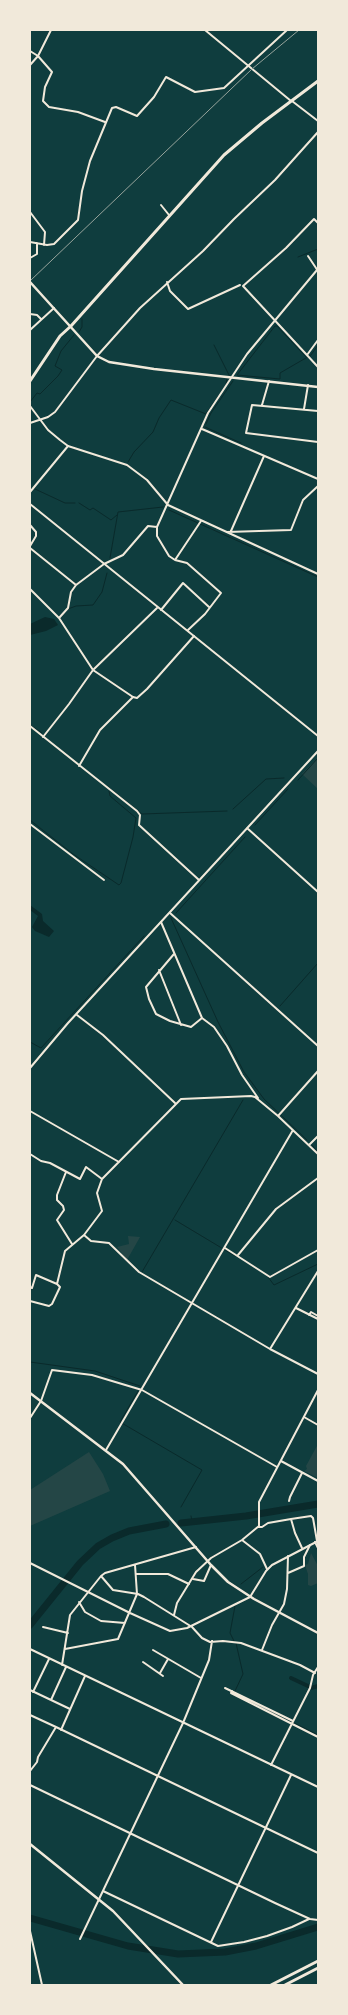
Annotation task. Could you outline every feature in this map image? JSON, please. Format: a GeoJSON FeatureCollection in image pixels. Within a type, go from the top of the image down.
{"type":"FeatureCollection","features":[{"type":"Feature","properties":{"kind":"main road"},"geometry":{"type":"LineString","coordinates":[[30,381],[60,336],[71,326],[169,215],[224,156],[291,101],[318,82]]}},
{"type":"Feature","properties":{"kind":"main road"},"geometry":{"type":"LineString","coordinates":[[30,282],[71,326],[96,356],[109,362],[126,366],[318,387]]}},
{"type":"Feature","properties":{"kind":"main road"},"geometry":{"type":"LineString","coordinates":[[30,1393],[106,1450],[132,1472],[208,1562],[228,1582],[250,1597],[318,1632]]}},
{"type":"Feature","properties":{"kind":"main road"},"geometry":{"type":"LineString","coordinates":[[30,1844],[100,1898],[147,1945],[183,1985]]}},
{"type":"Feature","properties":{"kind":"main road"},"geometry":{"type":"LineString","coordinates":[[271,1985],[318,1961]]}},
{"type":"Feature","properties":{"kind":"main road"},"geometry":{"type":"LineString","coordinates":[[285,1985],[318,1968]]}},
{"type":"Feature","properties":{"kind":"street"},"geometry":{"type":"LineString","coordinates":[[30,65],[38,56],[51,30]]}},
{"type":"Feature","properties":{"kind":"street"},"geometry":{"type":"LineString","coordinates":[[205,30],[291,101],[318,121]]}},
{"type":"Feature","properties":{"kind":"street"},"geometry":{"type":"LineString","coordinates":[[30,242],[44,245],[54,244],[78,220],[85,178],[105,122],[112,108],[116,107],[137,116],[154,97],[166,77],[193,92],[198,93],[224,88],[287,30]]}},
{"type":"Feature","properties":{"kind":"street"},"geometry":{"type":"LineString","coordinates":[[30,51],[38,56],[52,72],[45,87],[43,101],[49,107],[78,112],[105,122]]}},
{"type":"Feature","properties":{"kind":"street"},"geometry":{"type":"LineString","coordinates":[[30,422],[48,417],[58,408],[96,356],[140,308],[167,282],[203,252],[234,219],[275,180],[318,132]]}},
{"type":"Feature","properties":{"kind":"street"},"geometry":{"type":"LineString","coordinates":[[161,205],[169,215]]}},
{"type":"Feature","properties":{"kind":"street"},"geometry":{"type":"LineString","coordinates":[[30,212],[45,232],[44,245]]}},
{"type":"Feature","properties":{"kind":"street"},"geometry":{"type":"LineString","coordinates":[[318,222],[314,219],[286,248],[243,286],[318,367]]}},
{"type":"Feature","properties":{"kind":"street"},"geometry":{"type":"LineString","coordinates":[[30,258],[37,254],[37,243]]}},
{"type":"Feature","properties":{"kind":"street"},"geometry":{"type":"LineString","coordinates":[[188,630],[221,593],[187,563],[175,560],[169,556],[157,536],[158,527],[208,413],[247,354],[318,271],[308,256]]}},
{"type":"Feature","properties":{"kind":"street"},"geometry":{"type":"LineString","coordinates":[[167,282],[170,291],[188,309],[240,285]]}},
{"type":"Feature","properties":{"kind":"street"},"geometry":{"type":"LineString","coordinates":[[30,330],[54,307]]}},
{"type":"Feature","properties":{"kind":"street"},"geometry":{"type":"LineString","coordinates":[[30,314],[37,315],[41,319]]}},
{"type":"Feature","properties":{"kind":"street"},"geometry":{"type":"LineString","coordinates":[[308,356],[318,340]]}},
{"type":"Feature","properties":{"kind":"street"},"geometry":{"type":"LineString","coordinates":[[262,405],[269,381]]}},
{"type":"Feature","properties":{"kind":"street"},"geometry":{"type":"LineString","coordinates":[[304,409],[308,386]]}},
{"type":"Feature","properties":{"kind":"street"},"geometry":{"type":"LineString","coordinates":[[318,411],[262,405],[251,406],[246,433],[318,442]]}},
{"type":"Feature","properties":{"kind":"street"},"geometry":{"type":"LineString","coordinates":[[30,406],[54,436],[68,446],[127,465],[148,480],[168,505],[318,574]]}},
{"type":"Feature","properties":{"kind":"street"},"geometry":{"type":"LineString","coordinates":[[202,429],[318,479]]}},
{"type":"Feature","properties":{"kind":"street"},"geometry":{"type":"LineString","coordinates":[[30,492],[68,446]]}},
{"type":"Feature","properties":{"kind":"street"},"geometry":{"type":"LineString","coordinates":[[231,531],[264,456]]}},
{"type":"Feature","properties":{"kind":"street"},"geometry":{"type":"LineString","coordinates":[[226,533],[231,531],[291,530],[303,500],[318,486]]}},
{"type":"Feature","properties":{"kind":"street"},"geometry":{"type":"LineString","coordinates":[[30,504],[157,608],[188,630],[318,736]]}},
{"type":"Feature","properties":{"kind":"street"},"geometry":{"type":"LineString","coordinates":[[175,560],[201,521]]}},
{"type":"Feature","properties":{"kind":"street"},"geometry":{"type":"LineString","coordinates":[[30,525],[36,532],[36,536],[30,547],[76,585]]}},
{"type":"Feature","properties":{"kind":"street"},"geometry":{"type":"LineString","coordinates":[[59,618],[68,608],[71,592],[76,585],[104,564],[123,555],[148,526],[158,527]]}},
{"type":"Feature","properties":{"kind":"street"},"geometry":{"type":"LineString","coordinates":[[161,610],[183,584],[210,607]]}},
{"type":"Feature","properties":{"kind":"street"},"geometry":{"type":"LineString","coordinates":[[30,589],[59,618],[93,670],[133,697],[137,698],[147,689],[194,636]]}},
{"type":"Feature","properties":{"kind":"street"},"geometry":{"type":"LineString","coordinates":[[43,737],[93,670],[157,608]]}},
{"type":"Feature","properties":{"kind":"street"},"geometry":{"type":"LineString","coordinates":[[79,766],[100,730],[133,697]]}},
{"type":"Feature","properties":{"kind":"street"},"geometry":{"type":"LineString","coordinates":[[30,726],[137,811],[140,815],[139,825],[199,880]]}},
{"type":"Feature","properties":{"kind":"street"},"geometry":{"type":"LineString","coordinates":[[30,1068],[76,1014],[318,751]]}},
{"type":"Feature","properties":{"kind":"street"},"geometry":{"type":"LineString","coordinates":[[30,824],[104,880]]}},
{"type":"Feature","properties":{"kind":"street"},"geometry":{"type":"LineString","coordinates":[[247,828],[318,892]]}},
{"type":"Feature","properties":{"kind":"street"},"geometry":{"type":"LineString","coordinates":[[170,912],[318,1046]]}},
{"type":"Feature","properties":{"kind":"street"},"geometry":{"type":"LineString","coordinates":[[161,922],[202,1018],[214,1027],[258,1099],[318,1154]]}},
{"type":"Feature","properties":{"kind":"street"},"geometry":{"type":"LineString","coordinates":[[175,954],[159,970],[146,987],[149,999],[156,1014],[182,1025],[191,1027],[202,1018]]}},
{"type":"Feature","properties":{"kind":"street"},"geometry":{"type":"LineString","coordinates":[[159,970],[182,1025]]}},
{"type":"Feature","properties":{"kind":"street"},"geometry":{"type":"LineString","coordinates":[[76,1014],[102,1035],[175,1103]]}},
{"type":"Feature","properties":{"kind":"street"},"geometry":{"type":"LineString","coordinates":[[278,1116],[318,1072]]}},
{"type":"Feature","properties":{"kind":"street"},"geometry":{"type":"LineString","coordinates":[[57,1284],[65,1251],[84,1234],[102,1211],[97,1193],[102,1179],[175,1103],[180,1099],[188,1097],[251,1096],[258,1099]]}},
{"type":"Feature","properties":{"kind":"street"},"geometry":{"type":"LineString","coordinates":[[30,1111],[119,1162]]}},
{"type":"Feature","properties":{"kind":"street"},"geometry":{"type":"LineString","coordinates":[[106,1450],[293,1130]]}},
{"type":"Feature","properties":{"kind":"street"},"geometry":{"type":"LineString","coordinates":[[309,1145],[318,1136]]}},
{"type":"Feature","properties":{"kind":"street"},"geometry":{"type":"LineString","coordinates":[[30,1154],[41,1161],[50,1163],[80,1179],[86,1167],[102,1179]]}},
{"type":"Feature","properties":{"kind":"street"},"geometry":{"type":"LineString","coordinates":[[66,1171],[57,1195],[57,1200],[63,1206],[64,1210],[57,1220],[72,1244]]}},
{"type":"Feature","properties":{"kind":"street"},"geometry":{"type":"LineString","coordinates":[[238,1255],[276,1209],[318,1178]]}},
{"type":"Feature","properties":{"kind":"street"},"geometry":{"type":"LineString","coordinates":[[84,1234],[91,1241],[109,1242],[139,1272],[270,1349],[318,1374]]}},
{"type":"Feature","properties":{"kind":"street"},"geometry":{"type":"LineString","coordinates":[[225,1248],[270,1277],[318,1250]]}},
{"type":"Feature","properties":{"kind":"street"},"geometry":{"type":"LineString","coordinates":[[270,1349],[318,1271]]}},
{"type":"Feature","properties":{"kind":"street"},"geometry":{"type":"LineString","coordinates":[[30,1287],[32,1288],[36,1275],[57,1284],[60,1287],[56,1298],[49,1306],[30,1301]]}},
{"type":"Feature","properties":{"kind":"street"},"geometry":{"type":"LineString","coordinates":[[296,1308],[318,1319]]}},
{"type":"Feature","properties":{"kind":"street"},"geometry":{"type":"LineString","coordinates":[[309,1315],[311,1312],[318,1316]]}},
{"type":"Feature","properties":{"kind":"street"},"geometry":{"type":"LineString","coordinates":[[30,1418],[41,1401],[52,1370],[92,1375],[142,1390],[277,1467]]}},
{"type":"Feature","properties":{"kind":"street"},"geometry":{"type":"LineString","coordinates":[[258,1527],[259,1502],[318,1390]]}},
{"type":"Feature","properties":{"kind":"street"},"geometry":{"type":"LineString","coordinates":[[304,1417],[318,1425]]}},
{"type":"Feature","properties":{"kind":"street"},"geometry":{"type":"LineString","coordinates":[[280,1461],[318,1481]]}},
{"type":"Feature","properties":{"kind":"street"},"geometry":{"type":"LineString","coordinates":[[289,1501],[302,1472]]}},
{"type":"Feature","properties":{"kind":"street"},"geometry":{"type":"LineString","coordinates":[[174,1615],[177,1603],[196,1572],[220,1552],[242,1540],[258,1527],[262,1528],[268,1523],[311,1516],[313,1518],[318,1548]]}},
{"type":"Feature","properties":{"kind":"street"},"geometry":{"type":"LineString","coordinates":[[291,1519],[295,1533],[302,1548]]}},
{"type":"Feature","properties":{"kind":"street"},"geometry":{"type":"LineString","coordinates":[[242,1540],[260,1554],[267,1569]]}},
{"type":"Feature","properties":{"kind":"street"},"geometry":{"type":"LineString","coordinates":[[30,1563],[166,1631],[177,1631],[192,1626],[250,1597],[267,1569],[302,1548],[317,1542]]}},
{"type":"Feature","properties":{"kind":"street"},"geometry":{"type":"LineString","coordinates":[[288,1573],[304,1566],[304,1557],[310,1545]]}},
{"type":"Feature","properties":{"kind":"street"},"geometry":{"type":"LineString","coordinates":[[62,1665],[70,1616],[87,1591],[101,1576],[105,1573],[196,1547]]}},
{"type":"Feature","properties":{"kind":"street"},"geometry":{"type":"LineString","coordinates":[[262,1650],[283,1607],[287,1592],[288,1556]]}},
{"type":"Feature","properties":{"kind":"street"},"geometry":{"type":"LineString","coordinates":[[65,1649],[118,1639],[137,1594],[135,1565]]}},
{"type":"Feature","properties":{"kind":"street"},"geometry":{"type":"LineString","coordinates":[[193,1579],[204,1581],[211,1565]]}},
{"type":"Feature","properties":{"kind":"street"},"geometry":{"type":"LineString","coordinates":[[136,1574],[168,1574],[189,1584]]}},
{"type":"Feature","properties":{"kind":"street"},"geometry":{"type":"LineString","coordinates":[[101,1576],[115,1591],[137,1594],[192,1626],[202,1638],[212,1642],[238,1643],[262,1650],[315,1673]]}},
{"type":"Feature","properties":{"kind":"street"},"geometry":{"type":"LineString","coordinates":[[79,1602],[85,1612],[101,1621],[125,1623]]}},
{"type":"Feature","properties":{"kind":"street"},"geometry":{"type":"LineString","coordinates":[[43,1628],[68,1633]]}},
{"type":"Feature","properties":{"kind":"street"},"geometry":{"type":"LineString","coordinates":[[80,1940],[183,1723],[209,1660],[212,1642]]}},
{"type":"Feature","properties":{"kind":"street"},"geometry":{"type":"LineString","coordinates":[[30,1649],[318,1787]]}},
{"type":"Feature","properties":{"kind":"street"},"geometry":{"type":"LineString","coordinates":[[153,1650],[201,1678]]}},
{"type":"Feature","properties":{"kind":"street"},"geometry":{"type":"LineString","coordinates":[[49,1658],[31,1691],[70,1709]]}},
{"type":"Feature","properties":{"kind":"street"},"geometry":{"type":"LineString","coordinates":[[160,1674],[168,1659]]}},
{"type":"Feature","properties":{"kind":"street"},"geometry":{"type":"LineString","coordinates":[[143,1662],[163,1676]]}},
{"type":"Feature","properties":{"kind":"street"},"geometry":{"type":"LineString","coordinates":[[51,1700],[66,1667]]}},
{"type":"Feature","properties":{"kind":"street"},"geometry":{"type":"LineString","coordinates":[[271,1765],[310,1688],[318,1667]]}},
{"type":"Feature","properties":{"kind":"street"},"geometry":{"type":"LineString","coordinates":[[60,1730],[85,1676]]}},
{"type":"Feature","properties":{"kind":"street"},"geometry":{"type":"LineString","coordinates":[[225,1688],[318,1737]]}},
{"type":"Feature","properties":{"kind":"street"},"geometry":{"type":"LineString","coordinates":[[30,1715],[318,1853]]}},
{"type":"Feature","properties":{"kind":"street"},"geometry":{"type":"LineString","coordinates":[[30,1771],[37,1762],[38,1757],[56,1728]]}},
{"type":"Feature","properties":{"kind":"street"},"geometry":{"type":"LineString","coordinates":[[211,1942],[291,1775]]}},
{"type":"Feature","properties":{"kind":"street"},"geometry":{"type":"LineString","coordinates":[[30,1786],[238,1886],[310,1919],[318,1920]]}},
{"type":"Feature","properties":{"kind":"street"},"geometry":{"type":"LineString","coordinates":[[103,1891],[221,1946],[244,1942],[292,1928],[310,1919]]}},
{"type":"Feature","properties":{"kind":"street"},"geometry":{"type":"LineString","coordinates":[[30,1931],[42,1985]]}},
{"type":"Feature","properties":{"kind":"street"},"geometry":{"type":"LineString","coordinates":[[30,1950],[34,1949]]}},
{"type":"Feature","properties":{"kind":"shaded area"},"geometry":{"type":"Polygon","coordinates":[[[45,617],[54,619],[58,625],[46,631],[30,635],[30,624],[45,617]]]}},
{"type":"Feature","properties":{"kind":"shaded area"},"geometry":{"type":"Polygon","coordinates":[[[318,757],[318,789],[302,774],[318,757]]]}},
{"type":"Feature","properties":{"kind":"shaded area"},"geometry":{"type":"Polygon","coordinates":[[[30,905],[42,914],[43,921],[54,931],[49,937],[35,931],[32,927],[38,916],[30,910],[30,905]]]}},
{"type":"Feature","properties":{"kind":"shaded area"},"geometry":{"type":"Polygon","coordinates":[[[128,1236],[140,1237],[127,1260],[117,1247],[129,1244],[128,1236]]]}},
{"type":"Feature","properties":{"kind":"shaded area"},"geometry":{"type":"Polygon","coordinates":[[[318,1444],[318,1478],[304,1471],[307,1469],[306,1466],[318,1444]]]}},
{"type":"Feature","properties":{"kind":"shaded area"},"geometry":{"type":"Polygon","coordinates":[[[89,1452],[103,1474],[110,1491],[30,1526],[30,1490],[89,1452]]]}},
{"type":"Feature","properties":{"kind":"shaded area"},"geometry":{"type":"Polygon","coordinates":[[[311,1553],[318,1566],[318,1583],[311,1586],[308,1585],[308,1574],[305,1565],[308,1564],[311,1553]]]}},
{"type":"Feature","properties":{"kind":"waterway"},"geometry":{"type":"LineString","coordinates":[[298,257],[318,249]]}},
{"type":"Feature","properties":{"kind":"waterway"},"geometry":{"type":"LineString","coordinates":[[79,332],[82,327],[82,319]]}},
{"type":"Feature","properties":{"kind":"waterway"},"geometry":{"type":"LineString","coordinates":[[306,357],[277,326],[275,326],[237,375],[280,379],[280,373],[311,355],[318,345]]}},
{"type":"Feature","properties":{"kind":"waterway"},"geometry":{"type":"LineString","coordinates":[[30,402],[37,393],[40,394],[62,370],[55,366],[61,351],[74,335]]}},
{"type":"Feature","properties":{"kind":"waterway"},"geometry":{"type":"LineString","coordinates":[[214,345],[229,375]]}},
{"type":"Feature","properties":{"kind":"waterway"},"geometry":{"type":"LineString","coordinates":[[226,384],[227,379]]}},
{"type":"Feature","properties":{"kind":"waterway"},"geometry":{"type":"LineString","coordinates":[[206,424],[211,413],[233,381]]}},
{"type":"Feature","properties":{"kind":"waterway"},"geometry":{"type":"LineString","coordinates":[[128,462],[134,452],[153,432],[159,418],[171,400],[206,414],[219,395]]}},
{"type":"Feature","properties":{"kind":"waterway"},"geometry":{"type":"LineString","coordinates":[[205,427],[241,443]]}},
{"type":"Feature","properties":{"kind":"waterway"},"geometry":{"type":"LineString","coordinates":[[35,489],[65,503],[75,503]]}},
{"type":"Feature","properties":{"kind":"waterway"},"geometry":{"type":"LineString","coordinates":[[79,503],[90,510],[93,508],[111,520],[117,515]]}},
{"type":"Feature","properties":{"kind":"waterway"},"geometry":{"type":"LineString","coordinates":[[110,558],[118,512],[163,507]]}},
{"type":"Feature","properties":{"kind":"waterway"},"geometry":{"type":"LineString","coordinates":[[169,510],[318,577]]}},
{"type":"Feature","properties":{"kind":"waterway"},"geometry":{"type":"LineString","coordinates":[[68,609],[76,606],[93,605],[102,592],[107,573]]}},
{"type":"Feature","properties":{"kind":"waterway"},"geometry":{"type":"LineString","coordinates":[[30,725],[42,733]]}},
{"type":"Feature","properties":{"kind":"waterway"},"geometry":{"type":"LineString","coordinates":[[298,780],[318,758]]}},
{"type":"Feature","properties":{"kind":"waterway"},"geometry":{"type":"LineString","coordinates":[[233,809],[266,779],[284,778]]}},
{"type":"Feature","properties":{"kind":"waterway"},"geometry":{"type":"LineString","coordinates":[[107,786],[142,814],[227,811]]}},
{"type":"Feature","properties":{"kind":"waterway"},"geometry":{"type":"LineString","coordinates":[[255,825],[288,789]]}},
{"type":"Feature","properties":{"kind":"waterway"},"geometry":{"type":"LineString","coordinates":[[30,820],[73,854],[119,885],[121,883],[133,837],[136,818],[110,796],[109,791]]}},
{"type":"Feature","properties":{"kind":"waterway"},"geometry":{"type":"LineString","coordinates":[[176,913],[245,837]]}},
{"type":"Feature","properties":{"kind":"waterway"},"geometry":{"type":"LineString","coordinates":[[171,918],[218,1022],[244,1072],[264,1099],[307,1140]]}},
{"type":"Feature","properties":{"kind":"waterway"},"geometry":{"type":"LineString","coordinates":[[30,1042],[41,1048],[144,936]]}},
{"type":"Feature","properties":{"kind":"waterway"},"geometry":{"type":"LineString","coordinates":[[280,1006],[318,963]]}},
{"type":"Feature","properties":{"kind":"waterway"},"geometry":{"type":"LineString","coordinates":[[142,1272],[243,1100]]}},
{"type":"Feature","properties":{"kind":"waterway"},"geometry":{"type":"LineString","coordinates":[[312,1145],[318,1152]]}},
{"type":"Feature","properties":{"kind":"waterway"},"geometry":{"type":"LineString","coordinates":[[175,1220],[235,1256]]}},
{"type":"Feature","properties":{"kind":"waterway"},"geometry":{"type":"LineString","coordinates":[[268,1277],[274,1285],[318,1264]]}},
{"type":"Feature","properties":{"kind":"waterway"},"geometry":{"type":"LineString","coordinates":[[30,1362],[95,1371],[140,1386]]}},
{"type":"Feature","properties":{"kind":"waterway"},"geometry":{"type":"LineString","coordinates":[[138,1391],[120,1422],[202,1470],[181,1507]]}},
{"type":"Feature","properties":{"kind":"waterway"},"geometry":{"type":"LineString","coordinates":[[181,1523],[246,1516],[318,1504]]}},
{"type":"Feature","properties":{"kind":"waterway"},"geometry":{"type":"LineString","coordinates":[[191,1516],[192,1521]]}},
{"type":"Feature","properties":{"kind":"waterway"},"geometry":{"type":"LineString","coordinates":[[30,1625],[80,1563],[98,1546],[129,1531],[166,1524]]}},
{"type":"Feature","properties":{"kind":"waterway"},"geometry":{"type":"LineString","coordinates":[[241,1584],[263,1567]]}},
{"type":"Feature","properties":{"kind":"waterway"},"geometry":{"type":"LineString","coordinates":[[234,1641],[230,1633],[235,1606]]}},
{"type":"Feature","properties":{"kind":"waterway"},"geometry":{"type":"LineString","coordinates":[[235,1691],[243,1674],[236,1643]]}},
{"type":"Feature","properties":{"kind":"waterway"},"geometry":{"type":"LineString","coordinates":[[291,1678],[308,1686]]}},
{"type":"Feature","properties":{"kind":"waterway"},"geometry":{"type":"LineString","coordinates":[[311,1688],[318,1686]]}},
{"type":"Feature","properties":{"kind":"waterway"},"geometry":{"type":"LineString","coordinates":[[258,1705],[318,1735]]}},
{"type":"Feature","properties":{"kind":"waterway"},"geometry":{"type":"LineString","coordinates":[[30,1918],[128,1946],[178,1954],[225,1952],[256,1946],[318,1927]]}},
{"type":"Feature","properties":{"kind":"railway"},"geometry":{"type":"LineString","coordinates":[[30,281],[252,69],[299,30]]}}]}
